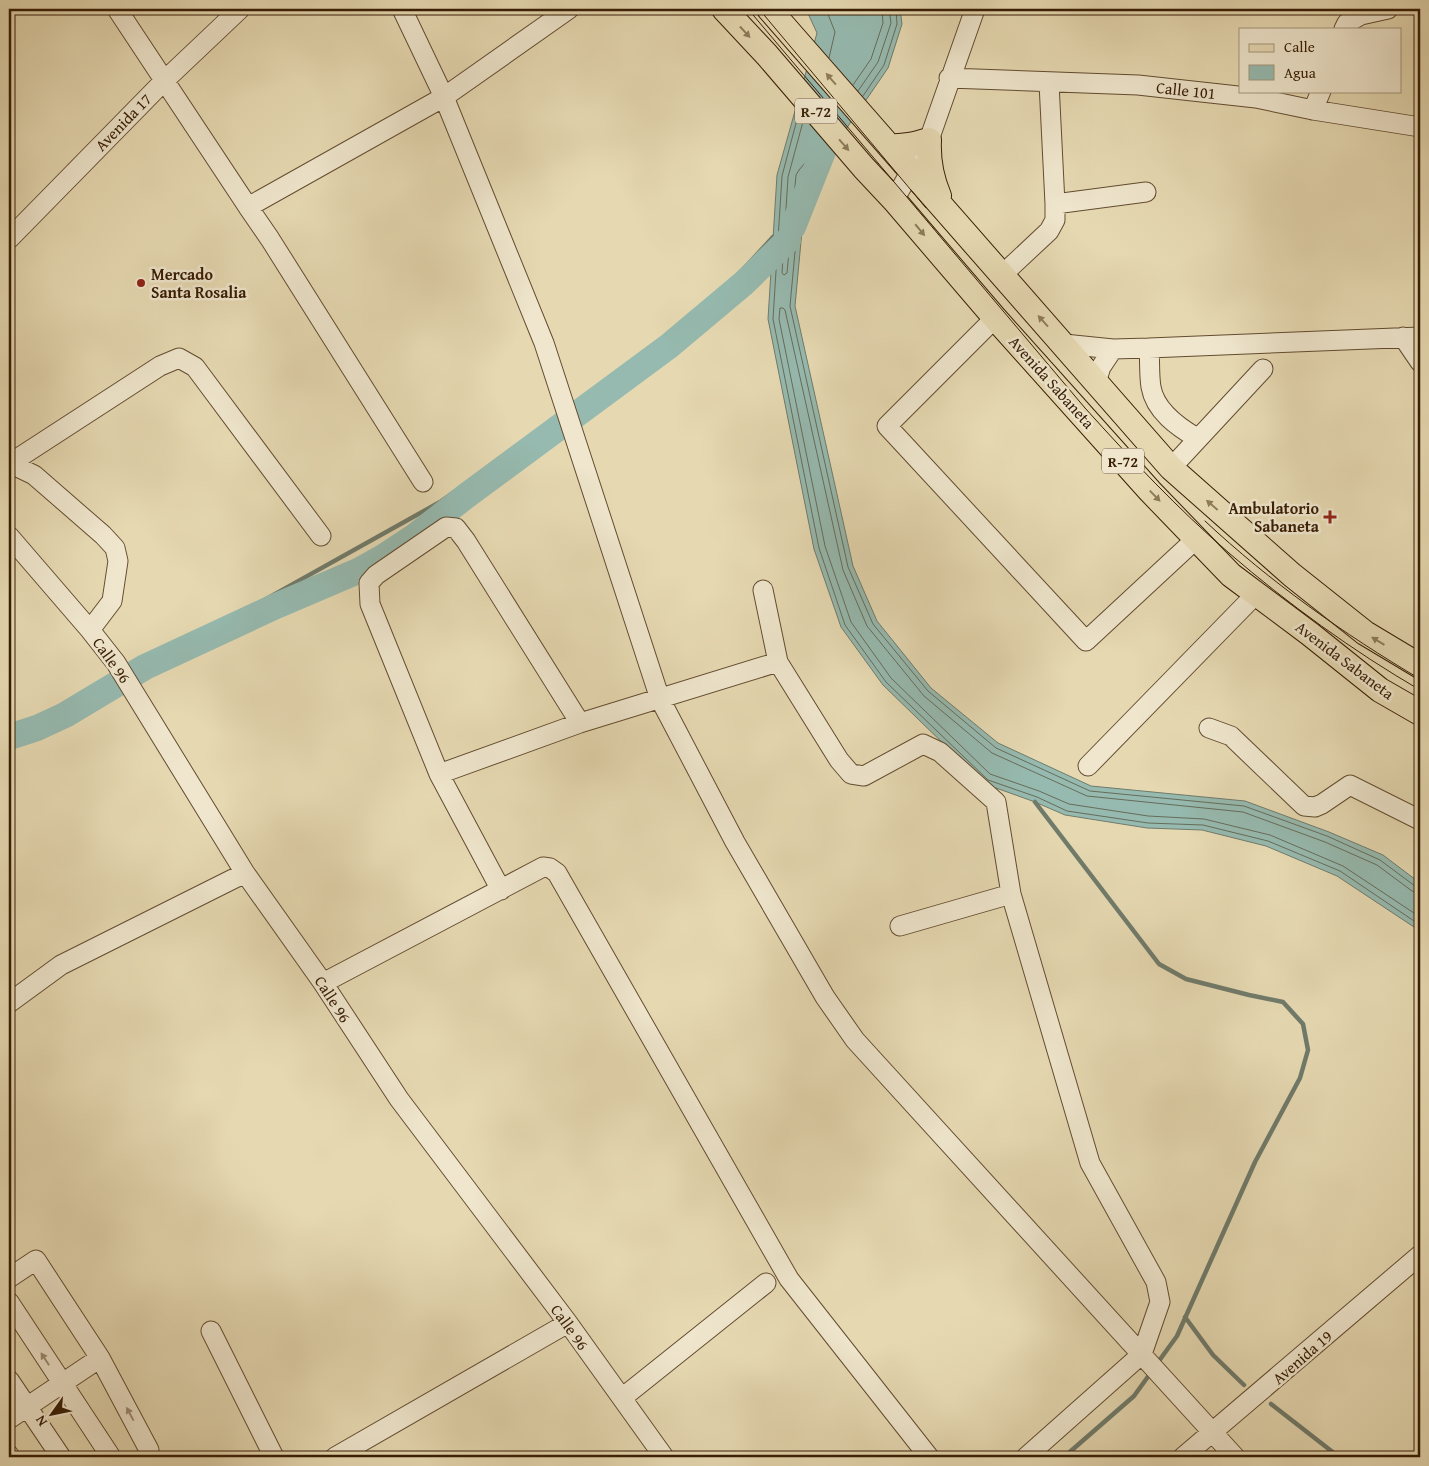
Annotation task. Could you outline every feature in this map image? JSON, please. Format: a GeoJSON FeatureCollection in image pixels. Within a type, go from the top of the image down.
{"type":"FeatureCollection","features":[{"type":"Feature","properties":{"kind":"main road","name":"Avenida Sabaneta"},"geometry":{"type":"LineString","coordinates":[[724,9],[767,55],[995,318],[1150,491],[1231,575],[1310,634],[1380,690],[1420,713]]}},
{"type":"Feature","properties":{"kind":"main road","name":"Avenida Sabaneta"},"geometry":{"type":"LineString","coordinates":[[769,9],[1171,468],[1292,575],[1358,627],[1420,666]]}},
{"type":"Feature","properties":{"kind":"main road"},"geometry":{"type":"LineString","coordinates":[[888,144],[900,147],[929,140],[928,160],[933,182],[946,212]]}},
{"type":"Feature","properties":{"kind":"street"},"geometry":{"type":"LineString","coordinates":[[117,9],[270,239],[423,482]]}},
{"type":"Feature","properties":{"kind":"street","name":"Avenida 17"},"geometry":{"type":"LineString","coordinates":[[9,239],[164,81],[240,9]]}},
{"type":"Feature","properties":{"kind":"street"},"geometry":{"type":"LineString","coordinates":[[402,9],[444,98],[544,343],[660,699],[735,842],[825,997],[855,1040],[1235,1457]]}},
{"type":"Feature","properties":{"kind":"street"},"geometry":{"type":"LineString","coordinates":[[248,207],[444,98],[569,9]]}},
{"type":"Feature","properties":{"kind":"street"},"geometry":{"type":"LineString","coordinates":[[894,200],[929,140],[974,9]]}},
{"type":"Feature","properties":{"kind":"street"},"geometry":{"type":"LineString","coordinates":[[1344,28],[1347,23],[1362,15],[1388,9]]}},
{"type":"Feature","properties":{"kind":"street","name":"Calle 101"},"geometry":{"type":"LineString","coordinates":[[949,78],[1148,86],[1256,98],[1314,110],[1420,127]]}},
{"type":"Feature","properties":{"kind":"street"},"geometry":{"type":"LineString","coordinates":[[1002,275],[1050,231],[1055,220],[1049,83]]}},
{"type":"Feature","properties":{"kind":"street"},"geometry":{"type":"LineString","coordinates":[[1314,110],[1321,92]]}},
{"type":"Feature","properties":{"kind":"street"},"geometry":{"type":"LineString","coordinates":[[1055,204],[1146,192]]}},
{"type":"Feature","properties":{"kind":"street"},"geometry":{"type":"LineString","coordinates":[[995,318],[887,426],[1086,641],[1196,539]]}},
{"type":"Feature","properties":{"kind":"street"},"geometry":{"type":"LineString","coordinates":[[1064,344],[1113,349],[1412,337],[1420,362]]}},
{"type":"Feature","properties":{"kind":"street"},"geometry":{"type":"LineString","coordinates":[[1150,348],[1152,389],[1162,411],[1183,430],[1197,438]]}},
{"type":"Feature","properties":{"kind":"street"},"geometry":{"type":"LineString","coordinates":[[1096,382],[1101,366],[1113,349]]}},
{"type":"Feature","properties":{"kind":"street"},"geometry":{"type":"LineString","coordinates":[[9,464],[160,366],[180,358],[195,367],[321,536]]}},
{"type":"Feature","properties":{"kind":"street"},"geometry":{"type":"LineString","coordinates":[[1171,468],[1263,369]]}},
{"type":"Feature","properties":{"kind":"street"},"geometry":{"type":"LineString","coordinates":[[9,464],[34,475],[103,535],[115,548],[118,561],[112,601],[90,630]]}},
{"type":"Feature","properties":{"kind":"street"},"geometry":{"type":"LineString","coordinates":[[501,890],[439,774],[370,604],[369,584],[376,575],[446,527],[456,528],[580,723]]}},
{"type":"Feature","properties":{"kind":"street","name":"Calle 96"},"geometry":{"type":"LineString","coordinates":[[9,536],[116,662],[245,873],[323,983],[399,1099],[568,1323],[664,1457]]}},
{"type":"Feature","properties":{"kind":"street"},"geometry":{"type":"LineString","coordinates":[[762,590],[778,662],[839,760],[851,774],[864,776],[923,744],[940,752],[996,802],[1011,894],[1090,1163],[1156,1282],[1160,1302],[1142,1354],[1026,1457]]}},
{"type":"Feature","properties":{"kind":"street"},"geometry":{"type":"LineString","coordinates":[[1088,766],[1256,594]]}},
{"type":"Feature","properties":{"kind":"street"},"geometry":{"type":"LineString","coordinates":[[439,774],[580,723],[778,662]]}},
{"type":"Feature","properties":{"kind":"street"},"geometry":{"type":"LineString","coordinates":[[1208,728],[1231,736],[1304,806],[1314,808],[1350,785],[1420,820]]}},
{"type":"Feature","properties":{"kind":"street"},"geometry":{"type":"LineString","coordinates":[[323,983],[543,867],[550,868],[557,873],[789,1279],[929,1457]]}},
{"type":"Feature","properties":{"kind":"street"},"geometry":{"type":"LineString","coordinates":[[9,1003],[60,965],[245,873]]}},
{"type":"Feature","properties":{"kind":"street"},"geometry":{"type":"LineString","coordinates":[[900,926],[1011,894]]}},
{"type":"Feature","properties":{"kind":"street","name":"Avenida 19"},"geometry":{"type":"LineString","coordinates":[[1183,1457],[1420,1255]]}},
{"type":"Feature","properties":{"kind":"street"},"geometry":{"type":"LineString","coordinates":[[9,1278],[36,1260],[100,1358],[149,1450],[147,1457]]}},
{"type":"Feature","properties":{"kind":"street"},"geometry":{"type":"LineString","coordinates":[[622,1398],[766,1283]]}},
{"type":"Feature","properties":{"kind":"street"},"geometry":{"type":"LineString","coordinates":[[9,1302],[111,1457]]}},
{"type":"Feature","properties":{"kind":"street"},"geometry":{"type":"LineString","coordinates":[[335,1457],[568,1323]]}},
{"type":"Feature","properties":{"kind":"street"},"geometry":{"type":"LineString","coordinates":[[211,1331],[274,1457]]}},
{"type":"Feature","properties":{"kind":"street"},"geometry":{"type":"LineString","coordinates":[[9,1419],[100,1358]]}},
{"type":"Feature","properties":{"kind":"street"},"geometry":{"type":"LineString","coordinates":[[9,1380],[61,1457]]}},
{"type":"Feature","properties":{"kind":"water"},"geometry":{"type":"Polygon","coordinates":[[[806,9],[900,9],[902,24],[888,68],[829,154],[807,177],[795,306],[853,566],[877,621],[931,688],[998,743],[1091,786],[1245,801],[1329,832],[1383,855],[1420,883],[1420,931],[1337,876],[1266,846],[1202,830],[1147,828],[1065,815],[985,784],[883,685],[841,627],[814,549],[768,319],[777,175],[817,33],[806,9]]]}},
{"type":"Feature","properties":{"kind":"waterway"},"geometry":{"type":"LineString","coordinates":[[793,227],[830,134]]}},
{"type":"Feature","properties":{"kind":"waterway"},"geometry":{"type":"LineString","coordinates":[[571,409],[716,299],[773,237]]}},
{"type":"Feature","properties":{"kind":"waterway"},"geometry":{"type":"LineString","coordinates":[[9,737],[37,728],[65,715],[145,667],[276,606],[358,571],[383,557],[415,536],[669,346],[744,283],[788,240]]}},
{"type":"Feature","properties":{"kind":"waterway"},"geometry":{"type":"LineString","coordinates":[[128,676],[440,502],[563,415]]}},
{"type":"Feature","properties":{"kind":"waterway"},"geometry":{"type":"LineString","coordinates":[[9,742],[122,680]]}},
{"type":"Feature","properties":{"kind":"waterway"},"geometry":{"type":"LineString","coordinates":[[1035,802],[1159,964],[1186,979],[1283,1002],[1303,1024],[1308,1050],[1300,1078],[1255,1162],[1177,1336],[1156,1365]]}},
{"type":"Feature","properties":{"kind":"waterway"},"geometry":{"type":"LineString","coordinates":[[1185,1317],[1213,1355],[1244,1385]]}},
{"type":"Feature","properties":{"kind":"waterway"},"geometry":{"type":"LineString","coordinates":[[1064,1457],[1134,1396],[1152,1371]]}},
{"type":"Feature","properties":{"kind":"waterway"},"geometry":{"type":"LineString","coordinates":[[1271,1404],[1339,1457]]}},
{"type":"Feature","properties":{"kind":"tram line"},"geometry":{"type":"LineString","coordinates":[[748,9],[1085,408],[1155,483],[1191,519],[1274,590],[1346,643],[1420,690]]}},
{"type":"Feature","properties":{"kind":"tram line"},"geometry":{"type":"LineString","coordinates":[[759,9],[926,208]]}},
{"type":"Feature","properties":{"kind":"tram line"},"geometry":{"type":"LineString","coordinates":[[1205,521],[1255,565],[1308,606],[1363,644],[1420,679]]}},
{"type":"Feature","properties":{"kind":"place","name":"Mercado Santa Rosalia"},"geometry":{"type":"Point","coordinates":[141,283]}},
{"type":"Feature","properties":{"kind":"place","name":"Ambulatorio Sabaneta"},"geometry":{"type":"Point","coordinates":[1330,517]}}]}
